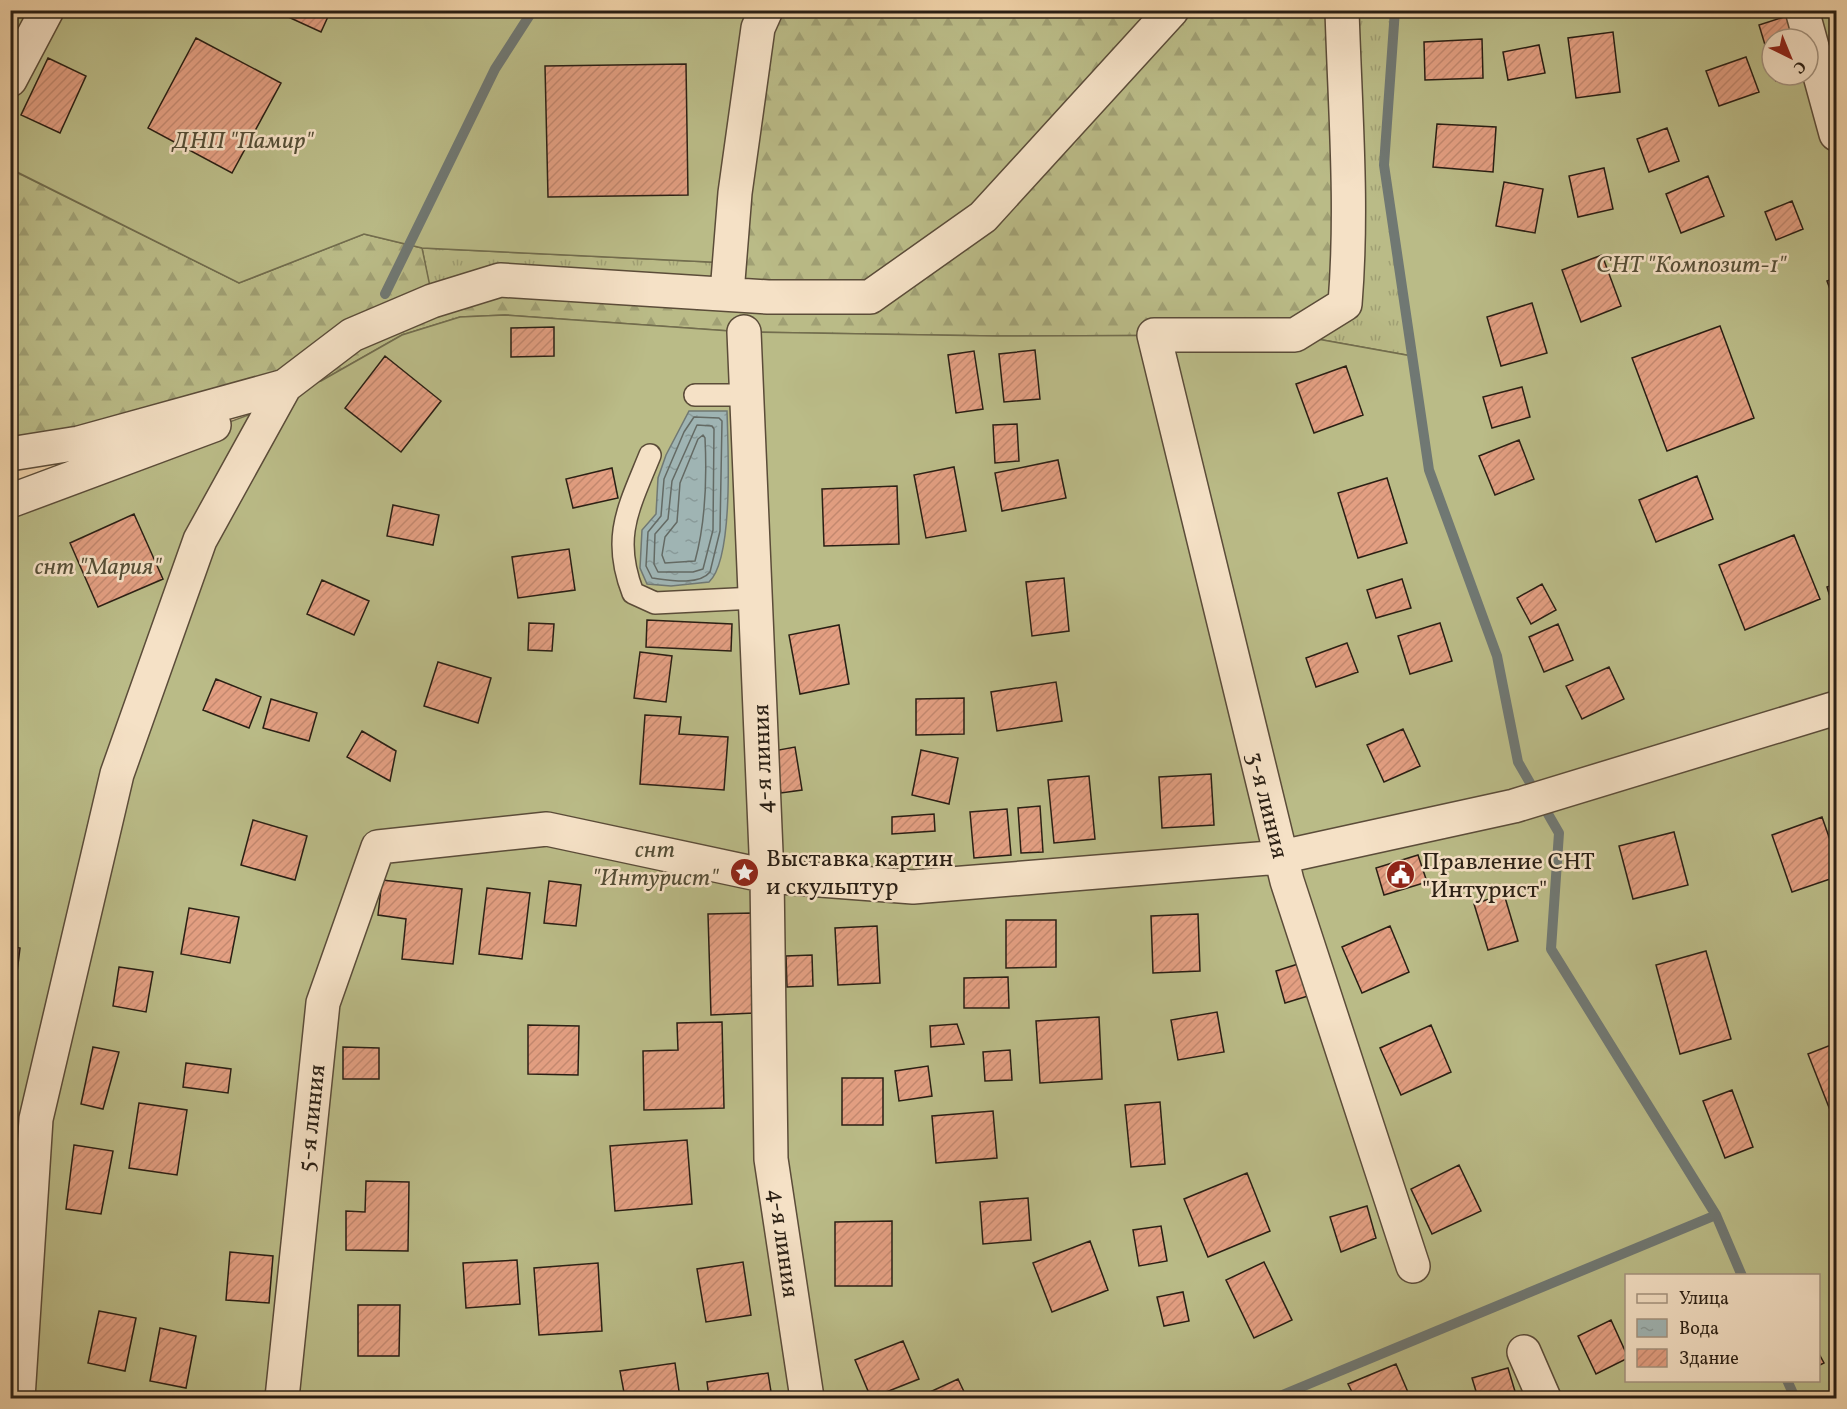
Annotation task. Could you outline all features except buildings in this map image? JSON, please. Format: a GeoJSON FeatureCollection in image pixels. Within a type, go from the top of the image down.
{"type":"FeatureCollection","features":[{"type":"Feature","properties":{"kind":"street"},"geometry":{"type":"LineString","coordinates":[[10,80],[48,10]]}},
{"type":"Feature","properties":{"kind":"street"},"geometry":{"type":"LineString","coordinates":[[727,293],[735,194],[758,28],[766,10]]}},
{"type":"Feature","properties":{"kind":"street"},"geometry":{"type":"LineString","coordinates":[[10,501],[280,394],[352,334],[432,301],[500,280],[768,297],[870,297],[983,217],[1172,10]]}},
{"type":"Feature","properties":{"kind":"street","name":"3-я линия"},"geometry":{"type":"LineString","coordinates":[[1342,10],[1350,165],[1349,256],[1345,304],[1295,335],[1154,335],[1281,857],[1413,1266]]}},
{"type":"Feature","properties":{"kind":"street"},"geometry":{"type":"LineString","coordinates":[[1802,10],[1836,134]]}},
{"type":"Feature","properties":{"kind":"street","name":"4-я линия"},"geometry":{"type":"LineString","coordinates":[[744,332],[767,876],[771,1159],[807,1398]]}},
{"type":"Feature","properties":{"kind":"street"},"geometry":{"type":"LineString","coordinates":[[10,454],[79,443],[280,394]]}},
{"type":"Feature","properties":{"kind":"street"},"geometry":{"type":"LineString","coordinates":[[18,1398],[20,1239],[36,1119],[117,774],[200,540],[280,394]]}},
{"type":"Feature","properties":{"kind":"street"},"geometry":{"type":"LineString","coordinates":[[767,876],[913,887],[1281,857],[1514,806],[1835,714]]}},
{"type":"Feature","properties":{"kind":"street","name":"5-я линия"},"geometry":{"type":"LineString","coordinates":[[282,1398],[322,1003],[378,847],[547,829],[767,876]]}},
{"type":"Feature","properties":{"kind":"street"},"geometry":{"type":"LineString","coordinates":[[1524,1352],[1544,1398]]}},
{"type":"Feature","properties":{"kind":"lane"},"geometry":{"type":"LineString","coordinates":[[695,395],[746,395]]}},
{"type":"Feature","properties":{"kind":"lane"},"geometry":{"type":"LineString","coordinates":[[651,455],[627,510],[621,548],[625,573],[633,593],[656,603],[755,598]]}},
{"type":"Feature","properties":{"kind":"green space","name":"ДНП \"Памир\""},"geometry":{"type":"Polygon","coordinates":[[[10,11],[766,11],[730,263],[422,248],[364,234],[239,283],[11,169],[10,11]]]}},
{"type":"Feature","properties":{"kind":"green space"},"geometry":{"type":"Polygon","coordinates":[[[766,11],[1342,11],[1345,304],[1295,335],[996,336],[744,332],[505,315],[460,317],[402,335],[321,381],[11,454],[10,169],[239,283],[364,234],[422,248],[433,301],[500,280],[724,293],[766,11]]]}},
{"type":"Feature","properties":{"kind":"green space"},"geometry":{"type":"Polygon","coordinates":[[[1342,11],[1395,11],[1384,165],[1412,356],[1295,335],[1342,11]]]}},
{"type":"Feature","properties":{"kind":"green space","name":"снт \"Интурист\""},"geometry":{"type":"Polygon","coordinates":[[[1395,11],[1836,11],[1836,1398],[11,1398],[11,502],[273,406],[283,390],[321,381],[402,335],[460,317],[505,315],[744,332],[996,336],[1295,335],[1412,356],[1384,165],[1395,11]]]}},
{"type":"Feature","properties":{"kind":"green space"},"geometry":{"type":"Polygon","coordinates":[[[422,248],[730,263],[724,293],[432,301],[422,248]]]}},
{"type":"Feature","properties":{"kind":"water"},"geometry":{"type":"Polygon","coordinates":[[[689,411],[727,411],[728,501],[722,550],[717,569],[709,582],[671,586],[647,584],[640,568],[642,530],[656,514],[658,478],[666,455],[689,411]]]}},
{"type":"Feature","properties":{"kind":"waterway"},"geometry":{"type":"LineString","coordinates":[[385,294],[495,69],[533,10]]}},
{"type":"Feature","properties":{"kind":"waterway"},"geometry":{"type":"LineString","coordinates":[[1395,10],[1384,165],[1429,470],[1497,656],[1518,762],[1559,833],[1551,949],[1716,1215],[1741,1274]]}},
{"type":"Feature","properties":{"kind":"waterway"},"geometry":{"type":"LineString","coordinates":[[1275,1398],[1716,1215]]}},
{"type":"Feature","properties":{"kind":"waterway"},"geometry":{"type":"LineString","coordinates":[[1788,1382],[1795,1398]]}},
{"type":"Feature","properties":{"kind":"place","name":"Выставка картин и скульптур"},"geometry":{"type":"Point","coordinates":[745,872]}},
{"type":"Feature","properties":{"kind":"place","name":"Правление СНТ \"Интурист\""},"geometry":{"type":"Point","coordinates":[1401,875]}},
{"type":"Feature","properties":{"kind":"park label","name":"СНТ \"Композит-1\""},"geometry":{"type":"Point","coordinates":[1691,264]}},
{"type":"Feature","properties":{"kind":"park label","name":"снт \"Мария\""},"geometry":{"type":"Point","coordinates":[98,566]}}]}
